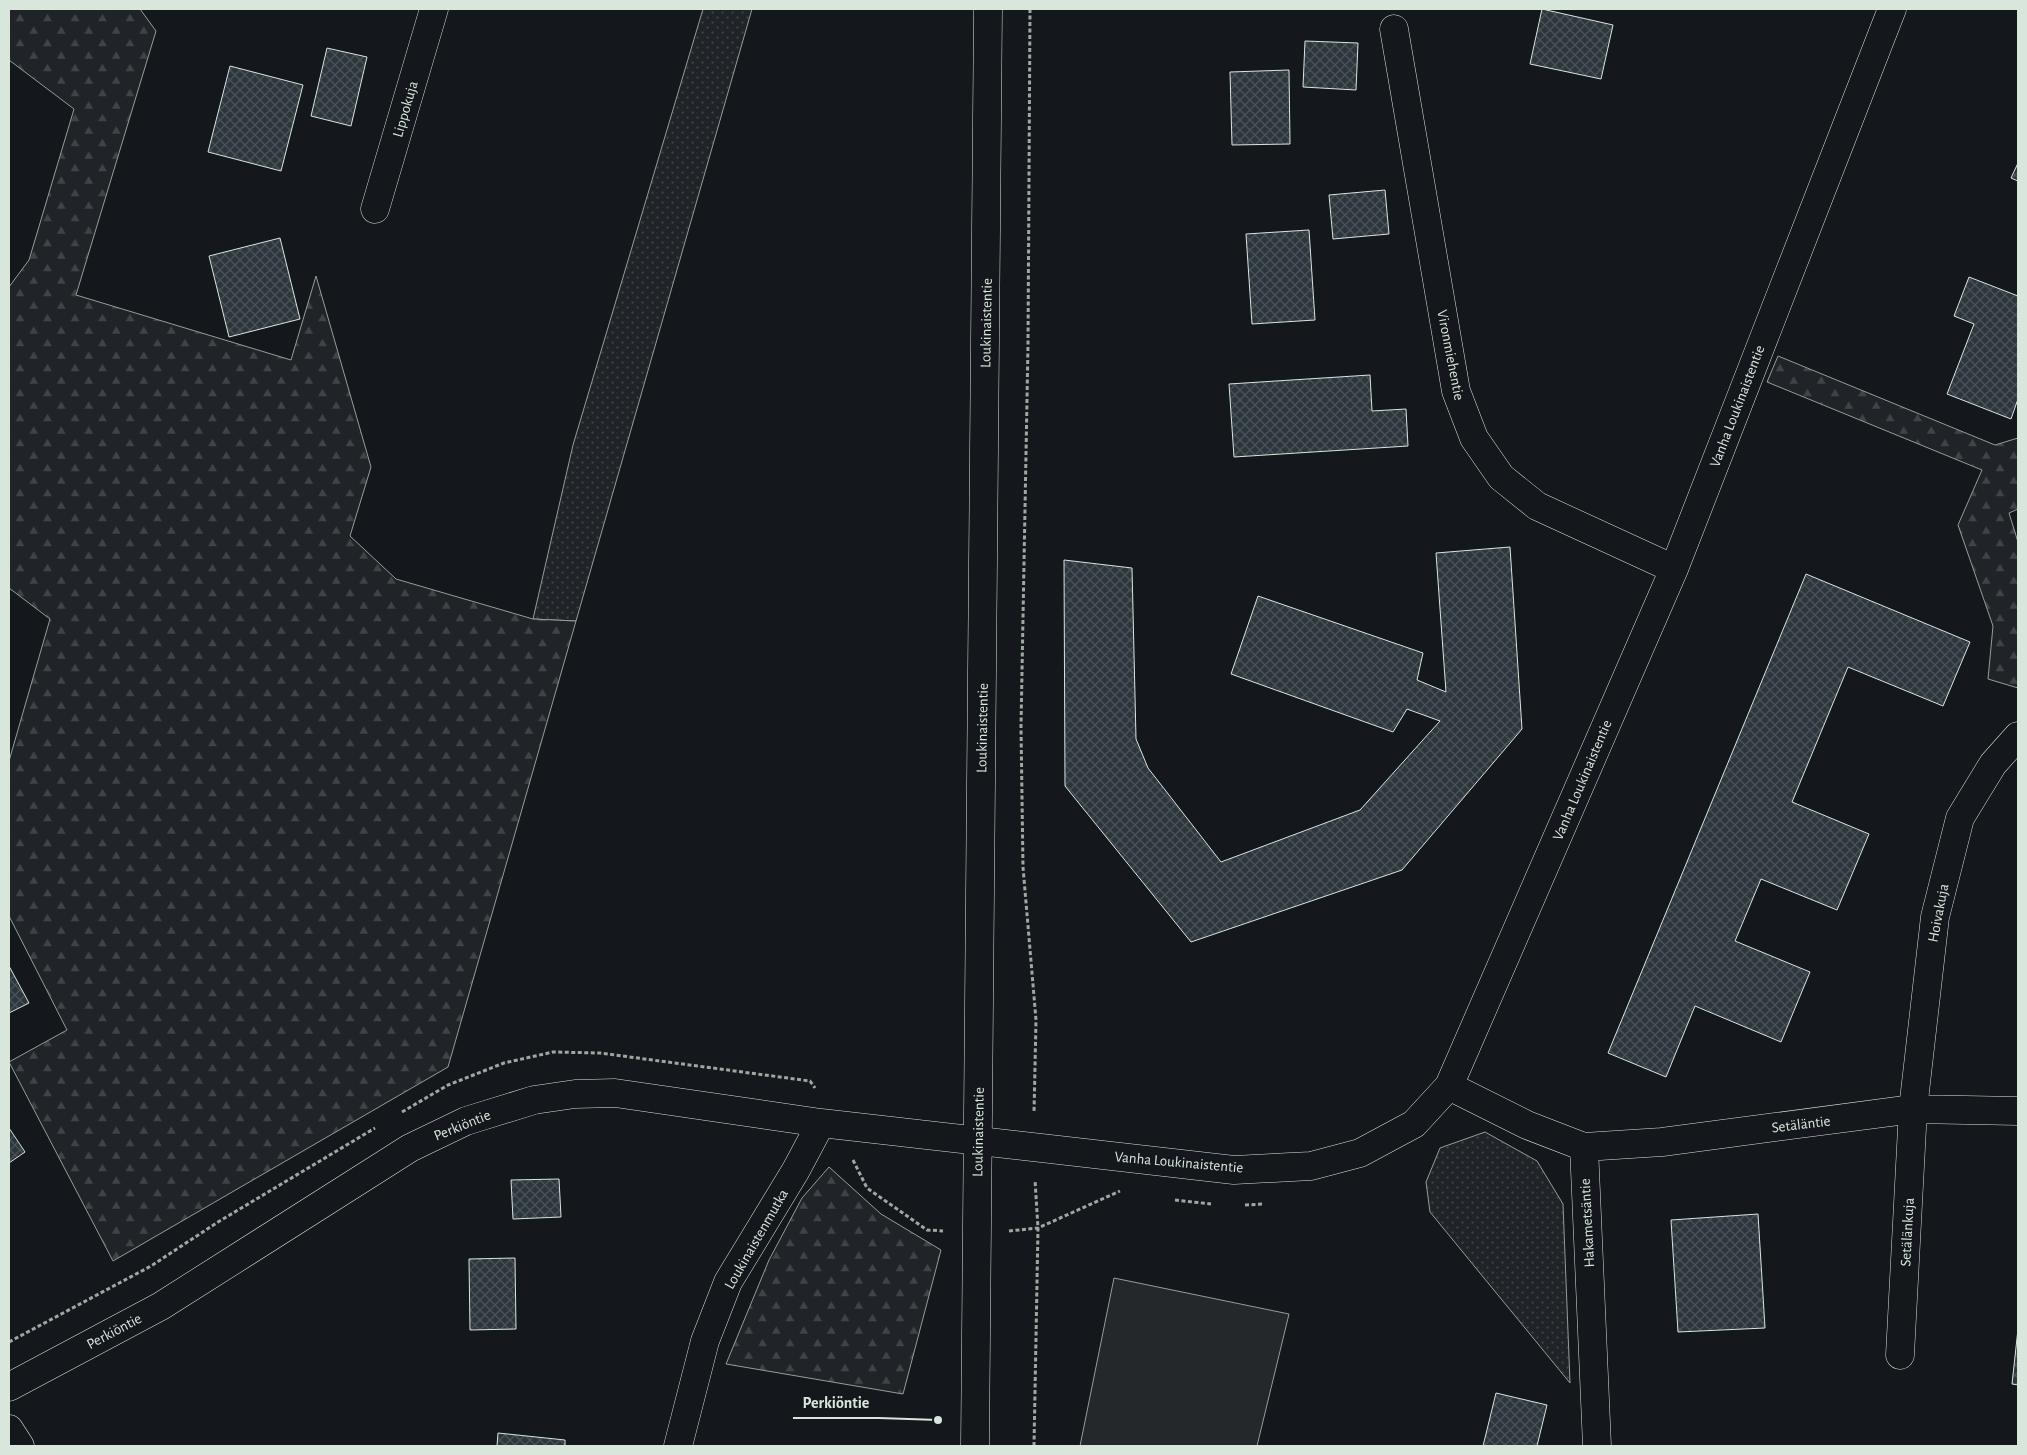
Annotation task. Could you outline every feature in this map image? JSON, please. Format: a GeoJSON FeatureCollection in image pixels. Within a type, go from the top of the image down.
{"type":"FeatureCollection","features":[{"type":"Feature","properties":{"kind":"street","name":"Lippokuja"},"geometry":{"type":"LineString","coordinates":[[375,210],[434,9]]}},
{"type":"Feature","properties":{"kind":"street","name":"Loukinaistentie"},"geometry":{"type":"LineString","coordinates":[[975,1446],[988,9]]}},
{"type":"Feature","properties":{"kind":"street","name":"Vanha Loukinaistentie"},"geometry":{"type":"LineString","coordinates":[[978,1141],[1234,1170],[1311,1166],[1360,1153],[1414,1124],[1449,1086],[1674,569],[1892,9]]}},
{"type":"Feature","properties":{"kind":"street","name":"Vironmiehentie"},"geometry":{"type":"LineString","coordinates":[[1394,29],[1456,392],[1474,438],[1501,477],[1537,506],[1674,569]]}},
{"type":"Feature","properties":{"kind":"street","name":"Hoivakuja"},"geometry":{"type":"LineString","coordinates":[[1913,1109],[1934,917],[1960,818],[1993,764],[2018,736]]}},
{"type":"Feature","properties":{"kind":"street"},"geometry":{"type":"LineString","coordinates":[[1449,1086],[1526,1124],[1584,1147]]}},
{"type":"Feature","properties":{"kind":"street","name":"Perkiöntie"},"geometry":{"type":"LineString","coordinates":[[9,1387],[161,1306],[410,1148],[475,1118],[534,1100],[575,1094],[615,1093],[829,1124],[978,1141]]}},
{"type":"Feature","properties":{"kind":"street","name":"Setäläntie"},"geometry":{"type":"LineString","coordinates":[[1584,1147],[1662,1142],[1913,1109],[2018,1111]]}},
{"type":"Feature","properties":{"kind":"street","name":"Setälänkuja"},"geometry":{"type":"LineString","coordinates":[[1900,1355],[1913,1109]]}},
{"type":"Feature","properties":{"kind":"street","name":"Loukinaistenmutka"},"geometry":{"type":"LineString","coordinates":[[678,1446],[705,1340],[728,1282],[796,1170],[829,1124]]}},
{"type":"Feature","properties":{"kind":"street","name":"Hakametsäntie"},"geometry":{"type":"LineString","coordinates":[[1584,1147],[1598,1446]]}},
{"type":"Feature","properties":{"kind":"street"},"geometry":{"type":"LineString","coordinates":[[9,1429],[20,1446]]}},
{"type":"Feature","properties":{"kind":"path"},"geometry":{"type":"LineString","coordinates":[[1030,9],[1028,335],[1021,727],[1023,867],[1036,1020],[1033,1147],[1038,1228],[1034,1446]]}},
{"type":"Feature","properties":{"kind":"path"},"geometry":{"type":"LineString","coordinates":[[399,1114],[448,1086],[504,1063],[553,1052],[600,1053],[810,1081],[829,1124],[867,1188],[927,1230],[977,1234],[1038,1228],[1124,1190]]}},
{"type":"Feature","properties":{"kind":"path"},"geometry":{"type":"LineString","coordinates":[[9,1342],[151,1266],[226,1217],[383,1123]]}},
{"type":"Feature","properties":{"kind":"path"},"geometry":{"type":"LineString","coordinates":[[1172,1199],[1220,1204]]}},
{"type":"Feature","properties":{"kind":"path"},"geometry":{"type":"LineString","coordinates":[[1238,1205],[1258,1206],[1266,1204]]}},
{"type":"Feature","properties":{"kind":"green space"},"geometry":{"type":"Polygon","coordinates":[[[9,9],[140,9],[156,31],[76,295],[291,360],[316,276],[371,467],[350,536],[396,579],[533,619],[576,621],[448,1067],[113,1261],[9,1062],[67,1030],[9,916],[9,761],[50,619],[9,588],[9,287],[29,260],[74,109],[9,60],[9,9]]]}},
{"type":"Feature","properties":{"kind":"green space"},"geometry":{"type":"Polygon","coordinates":[[[703,9],[752,9],[576,621],[533,619],[573,445],[703,9]]]}},
{"type":"Feature","properties":{"kind":"green space"},"geometry":{"type":"Polygon","coordinates":[[[1778,356],[1995,445],[2018,438],[2018,509],[2009,513],[2018,542],[2018,688],[1988,679],[1993,626],[1958,525],[1982,470],[1767,382],[1778,356]]]}},
{"type":"Feature","properties":{"kind":"green space"},"geometry":{"type":"Polygon","coordinates":[[[1485,1132],[1537,1161],[1563,1204],[1570,1383],[1430,1212],[1426,1182],[1440,1148],[1485,1132]]]}},
{"type":"Feature","properties":{"kind":"green space"},"geometry":{"type":"Polygon","coordinates":[[[829,1167],[881,1214],[941,1250],[903,1394],[726,1364],[769,1260],[802,1198],[829,1167]]]}},
{"type":"Feature","properties":{"kind":"shaded area"},"geometry":{"type":"Polygon","coordinates":[[[1114,1278],[1289,1314],[1257,1446],[1080,1446],[1114,1278]]]}},
{"type":"Feature","properties":{"kind":"building"},"geometry":{"type":"Polygon","coordinates":[[[1542,9],[1613,25],[1601,79],[1530,64],[1542,9]]]}},
{"type":"Feature","properties":{"kind":"building"},"geometry":{"type":"Polygon","coordinates":[[[1305,41],[1358,43],[1356,90],[1303,87],[1305,41]]]}},
{"type":"Feature","properties":{"kind":"building"},"geometry":{"type":"Polygon","coordinates":[[[327,48],[367,57],[351,126],[311,116],[327,48]]]}},
{"type":"Feature","properties":{"kind":"building"},"geometry":{"type":"Polygon","coordinates":[[[230,66],[303,85],[281,171],[208,152],[230,66]]]}},
{"type":"Feature","properties":{"kind":"building"},"geometry":{"type":"Polygon","coordinates":[[[1289,70],[1290,144],[1232,145],[1230,72],[1289,70]]]}},
{"type":"Feature","properties":{"kind":"building"},"geometry":{"type":"Polygon","coordinates":[[[2018,163],[2018,181],[2011,178],[2018,163]]]}},
{"type":"Feature","properties":{"kind":"building"},"geometry":{"type":"Polygon","coordinates":[[[1385,190],[1389,234],[1333,239],[1329,195],[1385,190]]]}},
{"type":"Feature","properties":{"kind":"building"},"geometry":{"type":"Polygon","coordinates":[[[1309,230],[1315,320],[1252,324],[1246,234],[1309,230]]]}},
{"type":"Feature","properties":{"kind":"building"},"geometry":{"type":"Polygon","coordinates":[[[280,238],[300,319],[229,337],[209,256],[280,238]]]}},
{"type":"Feature","properties":{"kind":"building"},"geometry":{"type":"Polygon","coordinates":[[[1969,277],[2018,296],[2018,399],[2011,419],[1947,394],[1974,324],[1954,316],[1969,277]]]}},
{"type":"Feature","properties":{"kind":"building"},"geometry":{"type":"Polygon","coordinates":[[[1370,375],[1372,411],[1406,409],[1408,446],[1234,457],[1229,384],[1370,375]]]}},
{"type":"Feature","properties":{"kind":"building"},"geometry":{"type":"Polygon","coordinates":[[[1510,547],[1522,729],[1402,870],[1191,942],[1065,786],[1064,560],[1132,568],[1136,739],[1148,768],[1221,862],[1360,810],[1440,721],[1407,709],[1393,732],[1231,674],[1258,596],[1423,653],[1417,680],[1446,692],[1436,553],[1510,547]]]}},
{"type":"Feature","properties":{"kind":"building"},"geometry":{"type":"Polygon","coordinates":[[[1806,574],[1970,642],[1943,706],[1848,667],[1792,802],[1869,834],[1837,910],[1761,879],[1735,941],[1810,972],[1781,1042],[1695,1006],[1666,1077],[1608,1053],[1806,574]]]}},
{"type":"Feature","properties":{"kind":"building"},"geometry":{"type":"Polygon","coordinates":[[[9,966],[29,1003],[9,1013],[9,966]]]}},
{"type":"Feature","properties":{"kind":"building"},"geometry":{"type":"Polygon","coordinates":[[[9,1128],[25,1152],[9,1163],[9,1128]]]}},
{"type":"Feature","properties":{"kind":"building"},"geometry":{"type":"Polygon","coordinates":[[[559,1179],[561,1217],[513,1219],[511,1180],[559,1179]]]}},
{"type":"Feature","properties":{"kind":"building"},"geometry":{"type":"Polygon","coordinates":[[[1758,1214],[1765,1328],[1678,1332],[1671,1220],[1758,1214]]]}},
{"type":"Feature","properties":{"kind":"building"},"geometry":{"type":"Polygon","coordinates":[[[515,1258],[516,1329],[470,1330],[469,1259],[515,1258]]]}},
{"type":"Feature","properties":{"kind":"building"},"geometry":{"type":"Polygon","coordinates":[[[2018,1329],[2018,1385],[2012,1384],[2018,1329]]]}},
{"type":"Feature","properties":{"kind":"building"},"geometry":{"type":"Polygon","coordinates":[[[1496,1393],[1547,1405],[1537,1446],[1483,1446],[1496,1393]]]}},
{"type":"Feature","properties":{"kind":"building"},"geometry":{"type":"Polygon","coordinates":[[[498,1433],[565,1440],[565,1446],[497,1446],[498,1433]]]}},
{"type":"Feature","properties":{"kind":"place","name":"Perkiöntie"},"geometry":{"type":"Point","coordinates":[938,1420]}}]}
